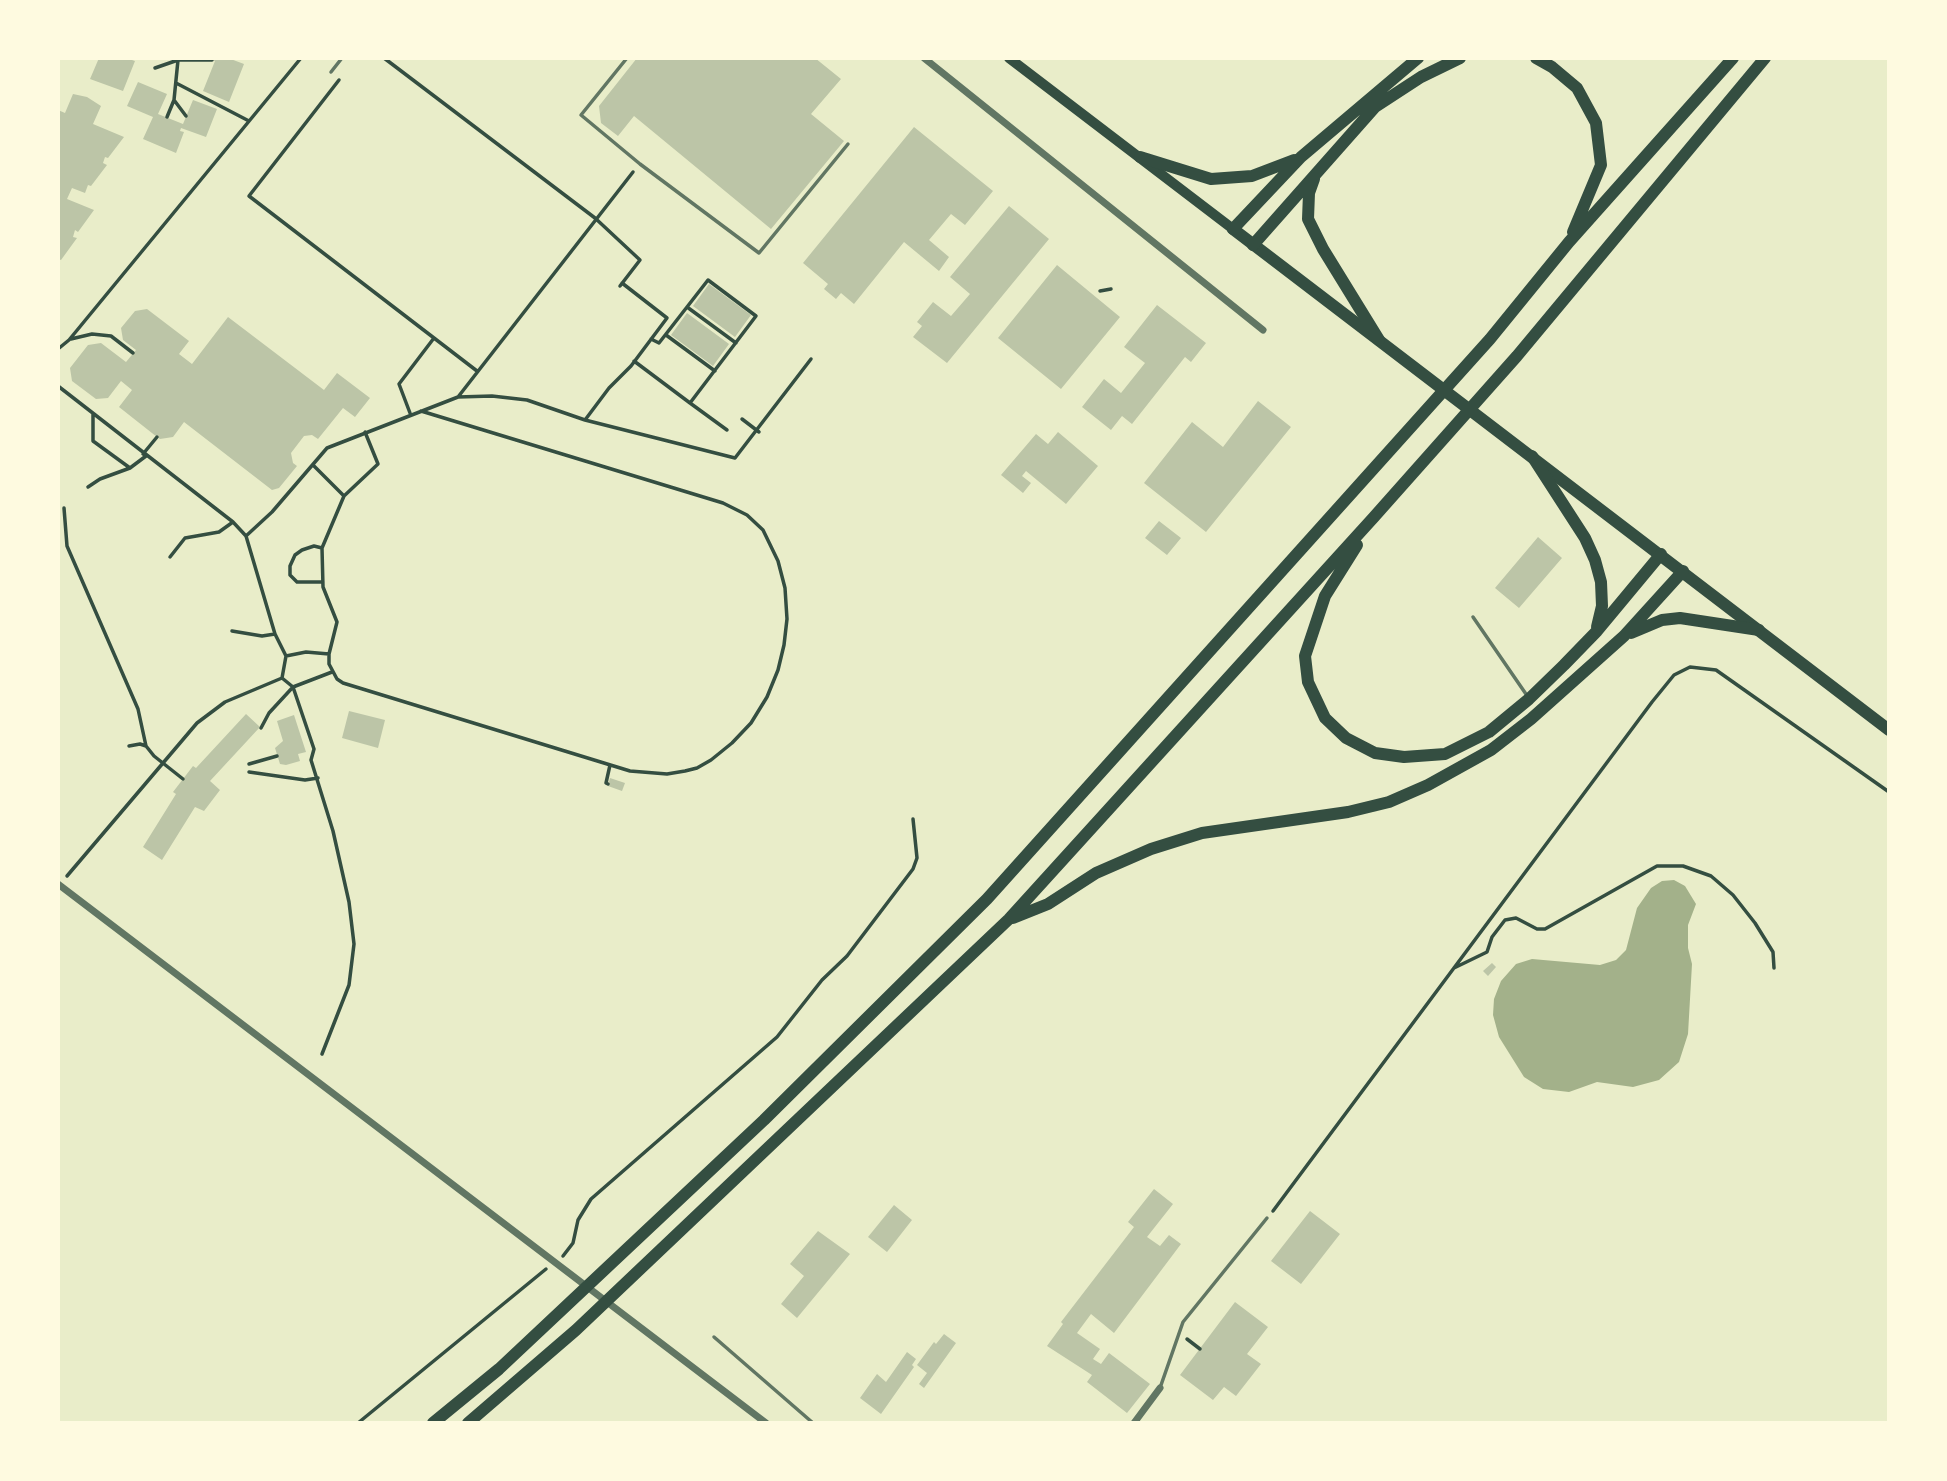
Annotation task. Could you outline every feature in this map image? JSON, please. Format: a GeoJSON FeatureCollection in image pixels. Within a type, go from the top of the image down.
{"type":"FeatureCollection","features":[{"type":"Feature","properties":{"kind":"main road"},"geometry":{"type":"LineString","coordinates":[[1009,58],[1683,570],[1889,730]]}},
{"type":"Feature","properties":{"kind":"main road"},"geometry":{"type":"LineString","coordinates":[[1233,229],[1301,157],[1418,58]]}},
{"type":"Feature","properties":{"kind":"main road"},"geometry":{"type":"LineString","coordinates":[[1253,245],[1375,107],[1421,76],[1460,58]]}},
{"type":"Feature","properties":{"kind":"main road"},"geometry":{"type":"LineString","coordinates":[[1536,58],[1577,88],[1596,123],[1601,165],[1569,242]]}},
{"type":"Feature","properties":{"kind":"main road"},"geometry":{"type":"LineString","coordinates":[[433,1423],[499,1369],[764,1120],[987,899],[1490,338],[1569,242],[1733,58]]}},
{"type":"Feature","properties":{"kind":"main road"},"geometry":{"type":"LineString","coordinates":[[468,1423],[576,1330],[1009,919],[1517,356],[1765,58]]}},
{"type":"Feature","properties":{"kind":"main road"},"geometry":{"type":"LineString","coordinates":[[1140,157],[1211,178],[1252,176],[1301,157]]}},
{"type":"Feature","properties":{"kind":"main road"},"geometry":{"type":"LineString","coordinates":[[1315,172],[1309,193],[1308,219],[1323,249],[1379,340]]}},
{"type":"Feature","properties":{"kind":"main road"},"geometry":{"type":"LineString","coordinates":[[1526,452],[1585,538],[1595,560],[1601,582],[1602,606],[1597,631]]}},
{"type":"Feature","properties":{"kind":"main road"},"geometry":{"type":"LineString","coordinates":[[1374,517],[1325,596],[1305,656],[1308,682],[1325,718],[1346,738],[1375,753],[1404,757],[1445,754],[1489,732],[1529,699],[1597,631],[1661,554]]}},
{"type":"Feature","properties":{"kind":"main road"},"geometry":{"type":"LineString","coordinates":[[1009,919],[1048,904],[1096,873],[1164,845],[1202,833],[1348,812],[1389,802],[1428,786],[1491,750],[1531,719],[1624,636],[1683,570]]}},
{"type":"Feature","properties":{"kind":"main road"},"geometry":{"type":"LineString","coordinates":[[1624,636],[1662,620],[1680,618],[1759,630]]}},
{"type":"Feature","properties":{"kind":"street"},"geometry":{"type":"LineString","coordinates":[[924,58],[1263,330]]}},
{"type":"Feature","properties":{"kind":"street"},"geometry":{"type":"LineString","coordinates":[[59,885],[766,1423]]}},
{"type":"Feature","properties":{"kind":"street"},"geometry":{"type":"LineString","coordinates":[[1133,1423],[1160,1388]]}},
{"type":"Feature","properties":{"kind":"lane"},"geometry":{"type":"LineString","coordinates":[[331,72],[342,58]]}},
{"type":"Feature","properties":{"kind":"lane"},"geometry":{"type":"LineString","coordinates":[[627,58],[581,115],[640,164],[759,253],[848,144]]}},
{"type":"Feature","properties":{"kind":"lane"},"geometry":{"type":"LineString","coordinates":[[1473,617],[1529,699]]}},
{"type":"Feature","properties":{"kind":"lane"},"geometry":{"type":"LineString","coordinates":[[1160,1388],[1183,1322],[1268,1218]]}},
{"type":"Feature","properties":{"kind":"lane"},"geometry":{"type":"LineString","coordinates":[[713,1337],[813,1423]]}},
{"type":"Feature","properties":{"kind":"path"},"geometry":{"type":"LineString","coordinates":[[58,349],[69,340],[301,58]]}},
{"type":"Feature","properties":{"kind":"path"},"geometry":{"type":"LineString","coordinates":[[384,58],[595,218],[640,260],[621,285],[667,318],[635,361],[585,419]]}},
{"type":"Feature","properties":{"kind":"path"},"geometry":{"type":"LineString","coordinates":[[167,117],[174,100],[176,59]]}},
{"type":"Feature","properties":{"kind":"path"},"geometry":{"type":"LineString","coordinates":[[155,68],[176,59],[212,60]]}},
{"type":"Feature","properties":{"kind":"path"},"geometry":{"type":"LineString","coordinates":[[344,72],[249,196],[478,371]]}},
{"type":"Feature","properties":{"kind":"path"},"geometry":{"type":"LineString","coordinates":[[176,83],[249,121]]}},
{"type":"Feature","properties":{"kind":"path"},"geometry":{"type":"LineString","coordinates":[[174,100],[187,116]]}},
{"type":"Feature","properties":{"kind":"path"},"geometry":{"type":"LineString","coordinates":[[458,397],[595,218],[640,164]]}},
{"type":"Feature","properties":{"kind":"path"},"geometry":{"type":"LineString","coordinates":[[651,339],[659,344],[708,280],[756,316],[690,403]]}},
{"type":"Feature","properties":{"kind":"path"},"geometry":{"type":"LineString","coordinates":[[1100,291],[1111,289]]}},
{"type":"Feature","properties":{"kind":"path"},"geometry":{"type":"LineString","coordinates":[[687,307],[736,343]]}},
{"type":"Feature","properties":{"kind":"path"},"geometry":{"type":"LineString","coordinates":[[69,340],[92,334],[111,336],[133,353]]}},
{"type":"Feature","properties":{"kind":"path"},"geometry":{"type":"LineString","coordinates":[[666,334],[715,370]]}},
{"type":"Feature","properties":{"kind":"path"},"geometry":{"type":"LineString","coordinates":[[410,414],[399,384],[434,338]]}},
{"type":"Feature","properties":{"kind":"path"},"geometry":{"type":"LineString","coordinates":[[246,536],[272,512],[327,448],[458,397],[492,396],[527,400],[585,419],[735,458],[811,359]]}},
{"type":"Feature","properties":{"kind":"path"},"geometry":{"type":"LineString","coordinates":[[635,361],[727,430]]}},
{"type":"Feature","properties":{"kind":"path"},"geometry":{"type":"LineString","coordinates":[[58,386],[233,522],[246,536],[275,634],[286,656],[282,678]]}},
{"type":"Feature","properties":{"kind":"path"},"geometry":{"type":"LineString","coordinates":[[365,432],[378,464],[344,496],[322,548],[323,582],[337,622],[329,654],[332,672],[343,683],[630,771],[660,774],[697,768],[732,743],[751,723],[767,697],[778,670],[786,632],[785,588],[772,545],[763,530],[747,515],[723,503],[421,411]]}},
{"type":"Feature","properties":{"kind":"path"},"geometry":{"type":"LineString","coordinates":[[93,414],[93,441],[130,468]]}},
{"type":"Feature","properties":{"kind":"path"},"geometry":{"type":"LineString","coordinates":[[742,419],[758,431]]}},
{"type":"Feature","properties":{"kind":"path"},"geometry":{"type":"LineString","coordinates":[[88,487],[100,479],[130,468],[145,455],[157,437]]}},
{"type":"Feature","properties":{"kind":"path"},"geometry":{"type":"LineString","coordinates":[[313,465],[344,496]]}},
{"type":"Feature","properties":{"kind":"path"},"geometry":{"type":"LineString","coordinates":[[64,508],[67,546],[138,709],[146,746]]}},
{"type":"Feature","properties":{"kind":"path"},"geometry":{"type":"LineString","coordinates":[[170,557],[186,538],[219,532],[233,522]]}},
{"type":"Feature","properties":{"kind":"path"},"geometry":{"type":"LineString","coordinates":[[322,548],[314,546],[295,555],[290,566],[290,575],[297,582],[323,582]]}},
{"type":"Feature","properties":{"kind":"path"},"geometry":{"type":"LineString","coordinates":[[232,631],[262,636],[275,634]]}},
{"type":"Feature","properties":{"kind":"path"},"geometry":{"type":"LineString","coordinates":[[286,656],[306,652],[329,654]]}},
{"type":"Feature","properties":{"kind":"path"},"geometry":{"type":"LineString","coordinates":[[1268,1218],[1674,675],[1689,667],[1716,670],[1889,792]]}},
{"type":"Feature","properties":{"kind":"path"},"geometry":{"type":"LineString","coordinates":[[261,728],[269,713],[293,687],[332,672]]}},
{"type":"Feature","properties":{"kind":"path"},"geometry":{"type":"LineString","coordinates":[[282,678],[293,687],[314,749],[312,760],[333,831],[349,902],[354,944],[349,985],[322,1054]]}},
{"type":"Feature","properties":{"kind":"path"},"geometry":{"type":"LineString","coordinates":[[59,885],[197,723],[225,702],[282,678]]}},
{"type":"Feature","properties":{"kind":"path"},"geometry":{"type":"LineString","coordinates":[[129,746],[146,746],[183,779]]}},
{"type":"Feature","properties":{"kind":"path"},"geometry":{"type":"LineString","coordinates":[[249,764],[277,755]]}},
{"type":"Feature","properties":{"kind":"path"},"geometry":{"type":"LineString","coordinates":[[608,783],[610,765]]}},
{"type":"Feature","properties":{"kind":"path"},"geometry":{"type":"LineString","coordinates":[[249,772],[305,780],[317,778]]}},
{"type":"Feature","properties":{"kind":"path"},"geometry":{"type":"LineString","coordinates":[[358,1423],[567,1252],[573,1243],[584,1208],[591,1199],[777,1037],[822,980],[847,956],[913,869],[917,858],[913,819]]}},
{"type":"Feature","properties":{"kind":"path"},"geometry":{"type":"LineString","coordinates":[[1452,969],[1487,952],[1492,937],[1506,920],[1516,918],[1537,929],[1545,929],[1657,866],[1683,866],[1711,876],[1725,888],[1755,923],[1773,952],[1774,968]]}},
{"type":"Feature","properties":{"kind":"path"},"geometry":{"type":"LineString","coordinates":[[1179,1333],[1200,1349]]}},
{"type":"Feature","properties":{"kind":"shaded area"},"geometry":{"type":"Polygon","coordinates":[[[1674,880],[1685,886],[1696,904],[1688,925],[1688,948],[1692,964],[1688,1034],[1679,1062],[1659,1080],[1633,1087],[1597,1082],[1569,1092],[1543,1089],[1524,1077],[1499,1037],[1493,1015],[1494,999],[1501,981],[1516,964],[1532,959],[1600,965],[1616,960],[1626,950],[1637,908],[1651,888],[1662,881],[1674,880]]]}},
{"type":"Feature","properties":{"kind":"building"},"geometry":{"type":"Polygon","coordinates":[[[99,58],[126,58],[135,61],[123,91],[90,79],[99,58]]]}},
{"type":"Feature","properties":{"kind":"building"},"geometry":{"type":"Polygon","coordinates":[[[206,58],[228,58],[244,64],[229,102],[203,91],[215,61],[206,58]]]}},
{"type":"Feature","properties":{"kind":"building"},"geometry":{"type":"Polygon","coordinates":[[[637,58],[815,58],[841,79],[811,114],[844,141],[771,229],[634,116],[618,136],[601,123],[599,106],[637,58]]]}},
{"type":"Feature","properties":{"kind":"building"},"geometry":{"type":"Polygon","coordinates":[[[138,82],[167,94],[158,114],[183,124],[193,100],[217,109],[206,137],[181,128],[180,131],[184,132],[176,153],[143,139],[153,117],[127,106],[138,82]]]}},
{"type":"Feature","properties":{"kind":"building"},"geometry":{"type":"Polygon","coordinates":[[[73,94],[87,97],[101,106],[93,124],[124,137],[108,158],[105,157],[103,163],[107,165],[91,186],[88,185],[85,193],[72,188],[67,199],[94,210],[78,232],[75,230],[73,237],[77,238],[61,260],[58,259],[58,110],[65,113],[73,94]]]}},
{"type":"Feature","properties":{"kind":"building"},"geometry":{"type":"Polygon","coordinates":[[[914,127],[993,191],[965,225],[951,214],[929,240],[949,257],[939,271],[904,242],[854,304],[841,293],[836,299],[824,289],[828,284],[803,263],[914,127]]]}},
{"type":"Feature","properties":{"kind":"building"},"geometry":{"type":"Polygon","coordinates":[[[1009,206],[1049,239],[947,363],[913,337],[922,326],[917,322],[933,302],[951,316],[970,294],[950,277],[1009,206]]]}},
{"type":"Feature","properties":{"kind":"building"},"geometry":{"type":"Polygon","coordinates":[[[1057,265],[1120,317],[1061,389],[998,338],[1057,265]]]}},
{"type":"Feature","properties":{"kind":"building"},"geometry":{"type":"Polygon","coordinates":[[[709,284],[751,315],[735,337],[693,306],[709,284]]]}},
{"type":"Feature","properties":{"kind":"building"},"geometry":{"type":"Polygon","coordinates":[[[1157,305],[1206,343],[1191,362],[1185,357],[1132,424],[1122,416],[1111,430],[1082,407],[1104,379],[1121,393],[1145,363],[1124,347],[1157,305]]]}},
{"type":"Feature","properties":{"kind":"building"},"geometry":{"type":"Polygon","coordinates":[[[147,309],[189,341],[179,354],[192,364],[228,317],[324,390],[337,373],[370,398],[355,417],[343,408],[318,439],[312,435],[304,436],[291,453],[293,463],[297,466],[279,488],[272,490],[184,422],[173,437],[157,437],[119,407],[132,390],[121,381],[108,398],[96,399],[72,381],[70,368],[88,345],[101,343],[126,362],[136,350],[123,340],[121,328],[135,311],[147,309]]]}},
{"type":"Feature","properties":{"kind":"building"},"geometry":{"type":"Polygon","coordinates":[[[687,313],[729,344],[713,366],[671,335],[687,313]]]}},
{"type":"Feature","properties":{"kind":"building"},"geometry":{"type":"Polygon","coordinates":[[[1258,401],[1291,427],[1206,532],[1144,483],[1192,422],[1223,447],[1258,401]]]}},
{"type":"Feature","properties":{"kind":"building"},"geometry":{"type":"Polygon","coordinates":[[[1058,432],[1098,466],[1066,504],[1026,471],[1022,476],[1031,483],[1023,493],[1001,475],[1036,434],[1048,444],[1058,432]]]}},
{"type":"Feature","properties":{"kind":"building"},"geometry":{"type":"Polygon","coordinates":[[[1159,521],[1181,538],[1167,555],[1145,538],[1159,521]]]}},
{"type":"Feature","properties":{"kind":"building"},"geometry":{"type":"Polygon","coordinates":[[[1538,537],[1562,558],[1519,608],[1495,588],[1538,537]]]}},
{"type":"Feature","properties":{"kind":"building"},"geometry":{"type":"Polygon","coordinates":[[[349,711],[385,720],[378,748],[342,738],[349,711]]]}},
{"type":"Feature","properties":{"kind":"building"},"geometry":{"type":"Polygon","coordinates":[[[246,714],[260,727],[210,781],[220,790],[204,811],[195,807],[162,860],[143,847],[176,794],[173,792],[193,766],[196,768],[246,714]]]}},
{"type":"Feature","properties":{"kind":"building"},"geometry":{"type":"Polygon","coordinates":[[[294,715],[306,752],[298,754],[300,761],[280,764],[275,748],[283,741],[277,721],[294,715]]]}},
{"type":"Feature","properties":{"kind":"building"},"geometry":{"type":"Polygon","coordinates":[[[610,778],[625,783],[622,791],[608,786],[610,778]]]}},
{"type":"Feature","properties":{"kind":"building"},"geometry":{"type":"Polygon","coordinates":[[[1492,963],[1496,967],[1488,976],[1483,971],[1492,963]]]}},
{"type":"Feature","properties":{"kind":"building"},"geometry":{"type":"Polygon","coordinates":[[[1154,1189],[1173,1204],[1147,1237],[1160,1246],[1169,1235],[1181,1244],[1114,1333],[1091,1314],[1077,1333],[1100,1349],[1093,1359],[1101,1364],[1109,1353],[1150,1384],[1127,1413],[1087,1382],[1092,1375],[1047,1346],[1063,1324],[1061,1322],[1134,1227],[1128,1222],[1154,1189]]]}},
{"type":"Feature","properties":{"kind":"building"},"geometry":{"type":"Polygon","coordinates":[[[894,1205],[912,1220],[887,1252],[868,1237],[894,1205]]]}},
{"type":"Feature","properties":{"kind":"building"},"geometry":{"type":"Polygon","coordinates":[[[1310,1211],[1340,1234],[1301,1284],[1271,1261],[1310,1211]]]}},
{"type":"Feature","properties":{"kind":"building"},"geometry":{"type":"Polygon","coordinates":[[[818,1231],[850,1254],[797,1318],[781,1304],[804,1276],[790,1264],[818,1231]]]}},
{"type":"Feature","properties":{"kind":"building"},"geometry":{"type":"Polygon","coordinates":[[[1235,1302],[1268,1327],[1247,1354],[1261,1364],[1236,1396],[1224,1387],[1213,1400],[1180,1375],[1235,1302]]]}},
{"type":"Feature","properties":{"kind":"building"},"geometry":{"type":"Polygon","coordinates":[[[944,1334],[956,1343],[924,1388],[919,1384],[927,1373],[917,1365],[934,1342],[936,1344],[944,1334]]]}},
{"type":"Feature","properties":{"kind":"building"},"geometry":{"type":"Polygon","coordinates":[[[907,1352],[916,1359],[912,1365],[914,1367],[881,1414],[860,1398],[877,1374],[886,1382],[907,1352]]]}}]}
